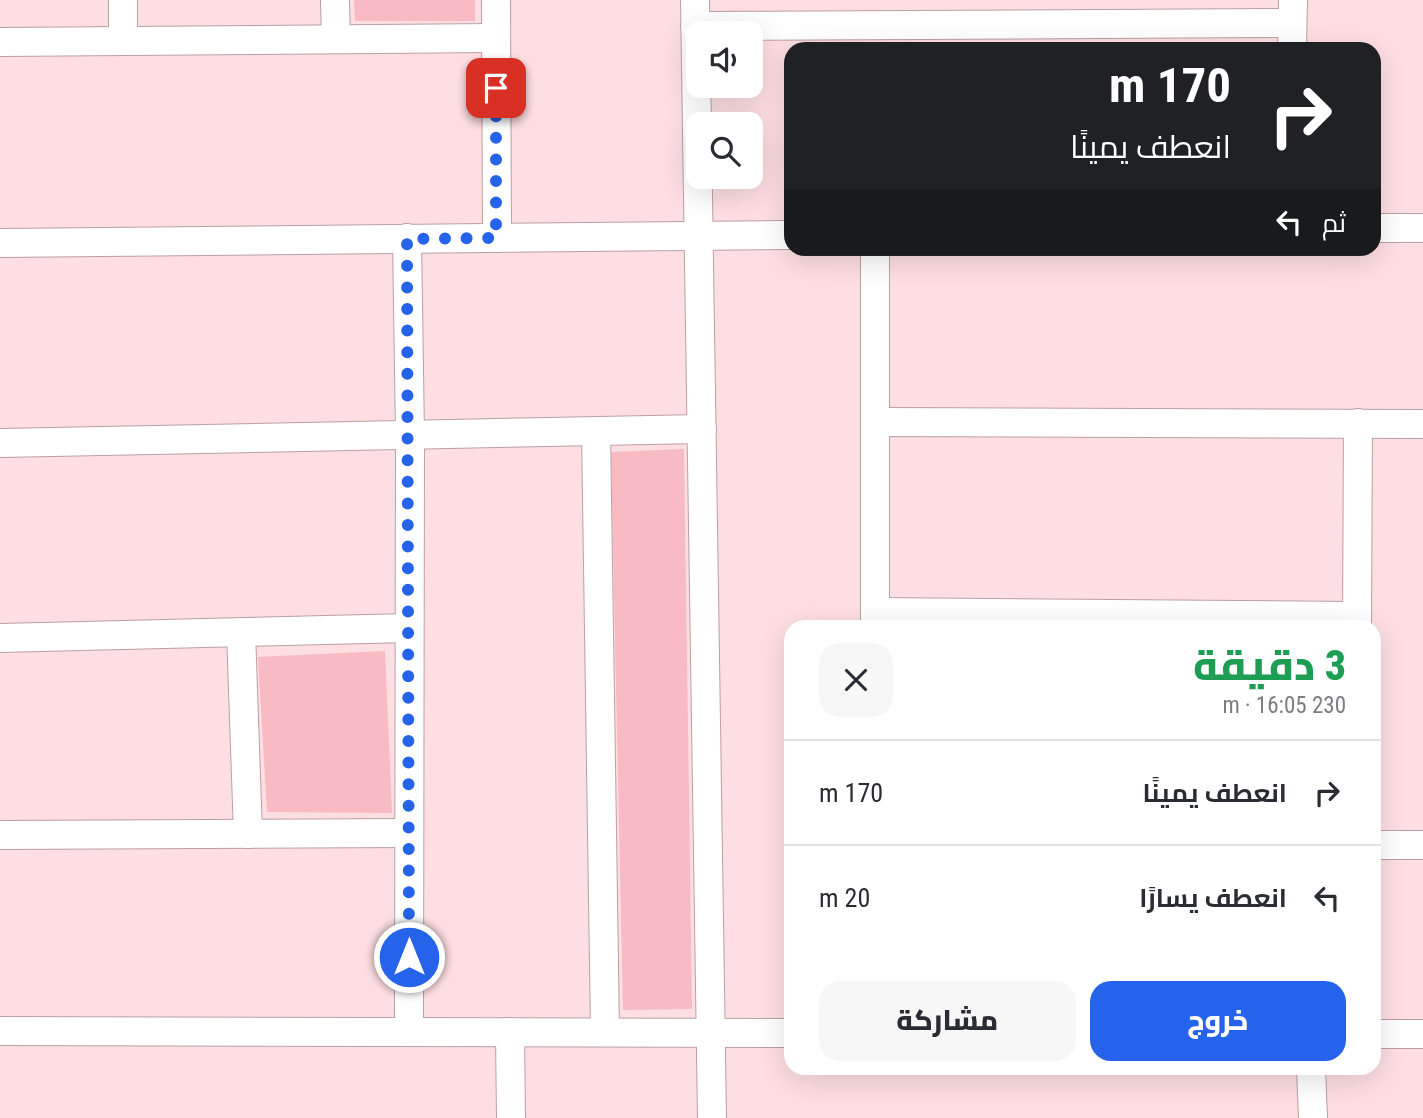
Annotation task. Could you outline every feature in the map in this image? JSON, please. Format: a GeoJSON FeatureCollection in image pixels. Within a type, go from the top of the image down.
{"type":"FeatureCollection","features":[{"type":"Feature","properties":{"kind":"street"},"geometry":{"type":"LineString","coordinates":[[123,0],[123,41]]}},
{"type":"Feature","properties":{"kind":"street"},"geometry":{"type":"LineString","coordinates":[[335,0],[336,39]]}},
{"type":"Feature","properties":{"kind":"street"},"geometry":{"type":"LineString","coordinates":[[496,0],[496,238]]}},
{"type":"Feature","properties":{"kind":"street"},"geometry":{"type":"LineString","coordinates":[[712,1118],[695,13],[1292,24]]}},
{"type":"Feature","properties":{"kind":"street"},"geometry":{"type":"LineString","coordinates":[[0,42],[496,38]]}},
{"type":"Feature","properties":{"kind":"street"},"geometry":{"type":"LineString","coordinates":[[1381,229],[1423,228]]}},
{"type":"Feature","properties":{"kind":"street"},"geometry":{"type":"LineString","coordinates":[[0,243],[784,235]]}},
{"type":"Feature","properties":{"kind":"street"},"geometry":{"type":"LineString","coordinates":[[407,239],[410,435],[409,1032]]}},
{"type":"Feature","properties":{"kind":"street"},"geometry":{"type":"LineString","coordinates":[[875,256],[876,619],[1116,620]]}},
{"type":"Feature","properties":{"kind":"street"},"geometry":{"type":"LineString","coordinates":[[875,422],[1423,424]]}},
{"type":"Feature","properties":{"kind":"street"},"geometry":{"type":"LineString","coordinates":[[1357,620],[1358,424]]}},
{"type":"Feature","properties":{"kind":"street"},"geometry":{"type":"LineString","coordinates":[[0,443],[702,429]]}},
{"type":"Feature","properties":{"kind":"street"},"geometry":{"type":"LineString","coordinates":[[597,431],[605,1032]]}},
{"type":"Feature","properties":{"kind":"street"},"geometry":{"type":"LineString","coordinates":[[0,638],[410,628]]}},
{"type":"Feature","properties":{"kind":"street"},"geometry":{"type":"LineString","coordinates":[[241,632],[248,834]]}},
{"type":"Feature","properties":{"kind":"street"},"geometry":{"type":"LineString","coordinates":[[0,835],[409,833]]}},
{"type":"Feature","properties":{"kind":"street"},"geometry":{"type":"LineString","coordinates":[[1381,845],[1423,845]]}},
{"type":"Feature","properties":{"kind":"street"},"geometry":{"type":"LineString","coordinates":[[0,1031],[784,1033]]}},
{"type":"Feature","properties":{"kind":"street"},"geometry":{"type":"LineString","coordinates":[[510,1032],[511,1118]]}},
{"type":"Feature","properties":{"kind":"street"},"geometry":{"type":"LineString","coordinates":[[1381,1034],[1423,1034]]}},
{"type":"Feature","properties":{"kind":"street"},"geometry":{"type":"LineString","coordinates":[[1311,1075],[1313,1118]]}},
{"type":"Feature","properties":{"kind":"shaded area"},"geometry":{"type":"Polygon","coordinates":[[[354,0],[475,0],[475,21],[355,21],[354,0]]]}},
{"type":"Feature","properties":{"kind":"shaded area"},"geometry":{"type":"Polygon","coordinates":[[[684,449],[692,1009],[623,1010],[611,452],[684,449]]]}},
{"type":"Feature","properties":{"kind":"shaded area"},"geometry":{"type":"Polygon","coordinates":[[[385,651],[392,813],[267,812],[258,657],[385,651]]]}},
{"type":"Feature","properties":{"kind":"route"},"geometry":{"type":"LineString","coordinates":[[409,957],[410,435],[407,239],[496,238],[496,88]]}}]}
